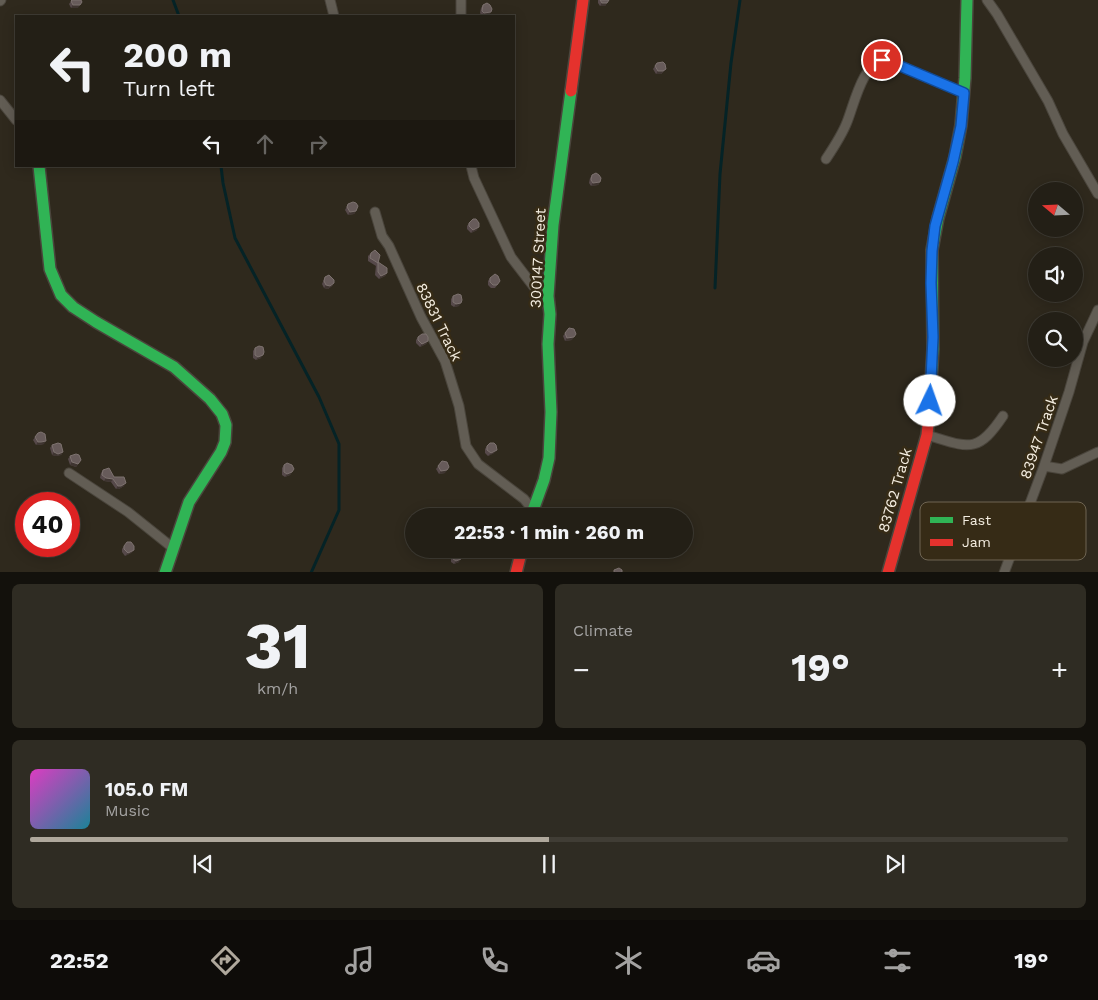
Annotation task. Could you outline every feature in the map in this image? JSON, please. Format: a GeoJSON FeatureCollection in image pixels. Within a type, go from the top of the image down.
{"type":"FeatureCollection","features":[{"type":"Feature","properties":{"kind":"street"},"geometry":{"type":"LineString","coordinates":[[330,0],[334,15]]}},
{"type":"Feature","properties":{"kind":"street"},"geometry":{"type":"LineString","coordinates":[[461,15],[462,0]]}},
{"type":"Feature","properties":{"kind":"street","name":"300147 Street"},"geometry":{"type":"LineString","coordinates":[[534,508],[544,480],[549,458],[551,412],[548,344],[550,314],[548,296],[553,225],[584,0]]}},
{"type":"Feature","properties":{"kind":"street","name":"83762 Track"},"geometry":{"type":"LineString","coordinates":[[888,572],[927,436],[932,372],[931,283],[933,243],[935,226],[961,126],[967,0]]}},
{"type":"Feature","properties":{"kind":"street"},"geometry":{"type":"LineString","coordinates":[[987,0],[1048,101],[1063,134],[1098,194]]}},
{"type":"Feature","properties":{"kind":"street"},"geometry":{"type":"LineString","coordinates":[[826,159],[838,142],[867,73],[878,62],[886,60],[964,93]]}},
{"type":"Feature","properties":{"kind":"street"},"geometry":{"type":"LineString","coordinates":[[0,100],[15,119]]}},
{"type":"Feature","properties":{"kind":"street"},"geometry":{"type":"LineString","coordinates":[[39,167],[50,269],[61,295],[73,307],[174,367],[195,384],[222,414],[226,425],[225,442],[221,452],[189,502],[164,572]]}},
{"type":"Feature","properties":{"kind":"street"},"geometry":{"type":"LineString","coordinates":[[471,167],[474,178],[511,258],[537,291],[548,296]]}},
{"type":"Feature","properties":{"kind":"street","name":"83831 Track"},"geometry":{"type":"LineString","coordinates":[[374,212],[382,236],[389,246],[421,317],[445,360],[460,406],[466,446],[478,464],[524,499],[529,508]]}},
{"type":"Feature","properties":{"kind":"street","name":"83947 Track"},"geometry":{"type":"LineString","coordinates":[[1030,502],[1069,392],[1083,342],[1098,310]]}},
{"type":"Feature","properties":{"kind":"street"},"geometry":{"type":"LineString","coordinates":[[927,436],[970,446],[976,445],[990,434],[1003,416]]}},
{"type":"Feature","properties":{"kind":"street"},"geometry":{"type":"LineString","coordinates":[[1044,466],[1062,469],[1098,452]]}},
{"type":"Feature","properties":{"kind":"street"},"geometry":{"type":"LineString","coordinates":[[69,473],[128,512],[173,548]]}},
{"type":"Feature","properties":{"kind":"street"},"geometry":{"type":"LineString","coordinates":[[516,572],[520,558]]}},
{"type":"Feature","properties":{"kind":"street","name":"83947 Track"},"geometry":{"type":"LineString","coordinates":[[1004,572],[1009,560]]}},
{"type":"Feature","properties":{"kind":"building"},"geometry":{"type":"Polygon","coordinates":[[[72,0],[81,0],[82,2],[80,5],[73,5],[72,0]]]}},
{"type":"Feature","properties":{"kind":"building"},"geometry":{"type":"Polygon","coordinates":[[[600,0],[609,0],[607,3],[602,3],[600,0]]]}},
{"type":"Feature","properties":{"kind":"building"},"geometry":{"type":"Polygon","coordinates":[[[487,3],[492,9],[491,12],[484,13],[482,11],[483,5],[487,3]]]}},
{"type":"Feature","properties":{"kind":"building"},"geometry":{"type":"Polygon","coordinates":[[[663,62],[666,69],[658,71],[655,66],[657,63],[663,62]]]}},
{"type":"Feature","properties":{"kind":"building"},"geometry":{"type":"Polygon","coordinates":[[[596,173],[601,178],[600,182],[593,183],[591,180],[592,175],[596,173]]]}},
{"type":"Feature","properties":{"kind":"building"},"geometry":{"type":"Polygon","coordinates":[[[353,202],[358,206],[356,211],[350,212],[347,207],[348,204],[353,202]]]}},
{"type":"Feature","properties":{"kind":"building"},"geometry":{"type":"Polygon","coordinates":[[[476,219],[479,223],[479,227],[473,230],[469,223],[476,219]]]}},
{"type":"Feature","properties":{"kind":"building"},"geometry":{"type":"Polygon","coordinates":[[[375,250],[380,255],[378,263],[370,258],[371,253],[375,250]]]}},
{"type":"Feature","properties":{"kind":"building"},"geometry":{"type":"Polygon","coordinates":[[[378,262],[387,268],[387,273],[381,276],[378,272],[378,262]]]}},
{"type":"Feature","properties":{"kind":"building"},"geometry":{"type":"Polygon","coordinates":[[[495,274],[500,281],[497,285],[493,285],[490,282],[490,278],[495,274]]]}},
{"type":"Feature","properties":{"kind":"building"},"geometry":{"type":"Polygon","coordinates":[[[329,275],[334,280],[334,283],[330,286],[326,285],[324,281],[325,277],[329,275]]]}},
{"type":"Feature","properties":{"kind":"building"},"geometry":{"type":"Polygon","coordinates":[[[461,295],[462,300],[461,303],[456,304],[453,302],[453,296],[461,295]]]}},
{"type":"Feature","properties":{"kind":"building"},"geometry":{"type":"Polygon","coordinates":[[[569,328],[574,329],[576,334],[574,337],[567,338],[565,333],[569,328]]]}},
{"type":"Feature","properties":{"kind":"building"},"geometry":{"type":"Polygon","coordinates":[[[426,334],[428,341],[422,344],[418,337],[426,334]]]}},
{"type":"Feature","properties":{"kind":"building"},"geometry":{"type":"Polygon","coordinates":[[[263,347],[264,352],[263,355],[258,357],[255,355],[255,348],[263,347]]]}},
{"type":"Feature","properties":{"kind":"building"},"geometry":{"type":"Polygon","coordinates":[[[41,432],[45,434],[46,441],[38,442],[35,437],[41,432]]]}},
{"type":"Feature","properties":{"kind":"building"},"geometry":{"type":"Polygon","coordinates":[[[490,443],[496,445],[497,450],[491,453],[487,450],[487,446],[490,443]]]}},
{"type":"Feature","properties":{"kind":"building"},"geometry":{"type":"Polygon","coordinates":[[[61,444],[63,452],[58,454],[54,452],[52,445],[61,444]]]}},
{"type":"Feature","properties":{"kind":"building"},"geometry":{"type":"Polygon","coordinates":[[[79,455],[81,460],[78,464],[72,462],[70,456],[79,455]]]}},
{"type":"Feature","properties":{"kind":"building"},"geometry":{"type":"Polygon","coordinates":[[[442,461],[447,462],[449,467],[447,470],[441,471],[438,466],[442,461]]]}},
{"type":"Feature","properties":{"kind":"building"},"geometry":{"type":"Polygon","coordinates":[[[287,463],[292,465],[294,469],[287,474],[284,472],[284,465],[287,463]]]}},
{"type":"Feature","properties":{"kind":"building"},"geometry":{"type":"Polygon","coordinates":[[[109,468],[114,477],[124,477],[126,483],[118,486],[113,479],[102,475],[103,470],[109,468]]]}},
{"type":"Feature","properties":{"kind":"building"},"geometry":{"type":"Polygon","coordinates":[[[127,542],[131,542],[134,546],[134,550],[128,553],[124,549],[127,542]]]}},
{"type":"Feature","properties":{"kind":"building"},"geometry":{"type":"Polygon","coordinates":[[[453,558],[461,558],[456,561],[453,558]]]}},
{"type":"Feature","properties":{"kind":"building"},"geometry":{"type":"Polygon","coordinates":[[[619,568],[622,572],[614,572],[614,570],[619,568]]]}},
{"type":"Feature","properties":{"kind":"waterway"},"geometry":{"type":"LineString","coordinates":[[173,0],[179,15]]}},
{"type":"Feature","properties":{"kind":"waterway"},"geometry":{"type":"LineString","coordinates":[[715,288],[720,174],[731,63],[740,0]]}},
{"type":"Feature","properties":{"kind":"waterway"},"geometry":{"type":"LineString","coordinates":[[221,167],[235,238],[319,397],[339,444],[339,510],[311,572]]}},
{"type":"Feature","properties":{"kind":"traffic: fast"},"geometry":{"type":"LineString","coordinates":[[929,414],[933,349],[932,250],[961,125],[965,78],[967,0]]}},
{"type":"Feature","properties":{"kind":"traffic: fast"},"geometry":{"type":"LineString","coordinates":[[534,508],[544,480],[549,458],[551,412],[548,344],[550,314],[548,296],[553,225],[571,91]]}},
{"type":"Feature","properties":{"kind":"traffic: fast"},"geometry":{"type":"LineString","coordinates":[[39,167],[50,269],[61,295],[73,307],[96,322],[174,367],[210,399],[222,414],[226,425],[225,442],[221,452],[189,502],[165,572]]}},
{"type":"Feature","properties":{"kind":"traffic: jam"},"geometry":{"type":"LineString","coordinates":[[571,91],[583,0]]}},
{"type":"Feature","properties":{"kind":"traffic: jam"},"geometry":{"type":"LineString","coordinates":[[888,572],[927,435],[929,414]]}},
{"type":"Feature","properties":{"kind":"traffic: jam"},"geometry":{"type":"LineString","coordinates":[[516,572],[520,558]]}},
{"type":"Feature","properties":{"kind":"route"},"geometry":{"type":"LineString","coordinates":[[882,60],[936,80],[964,93],[961,126],[935,226],[932,251],[933,337],[930,401]]}}]}
